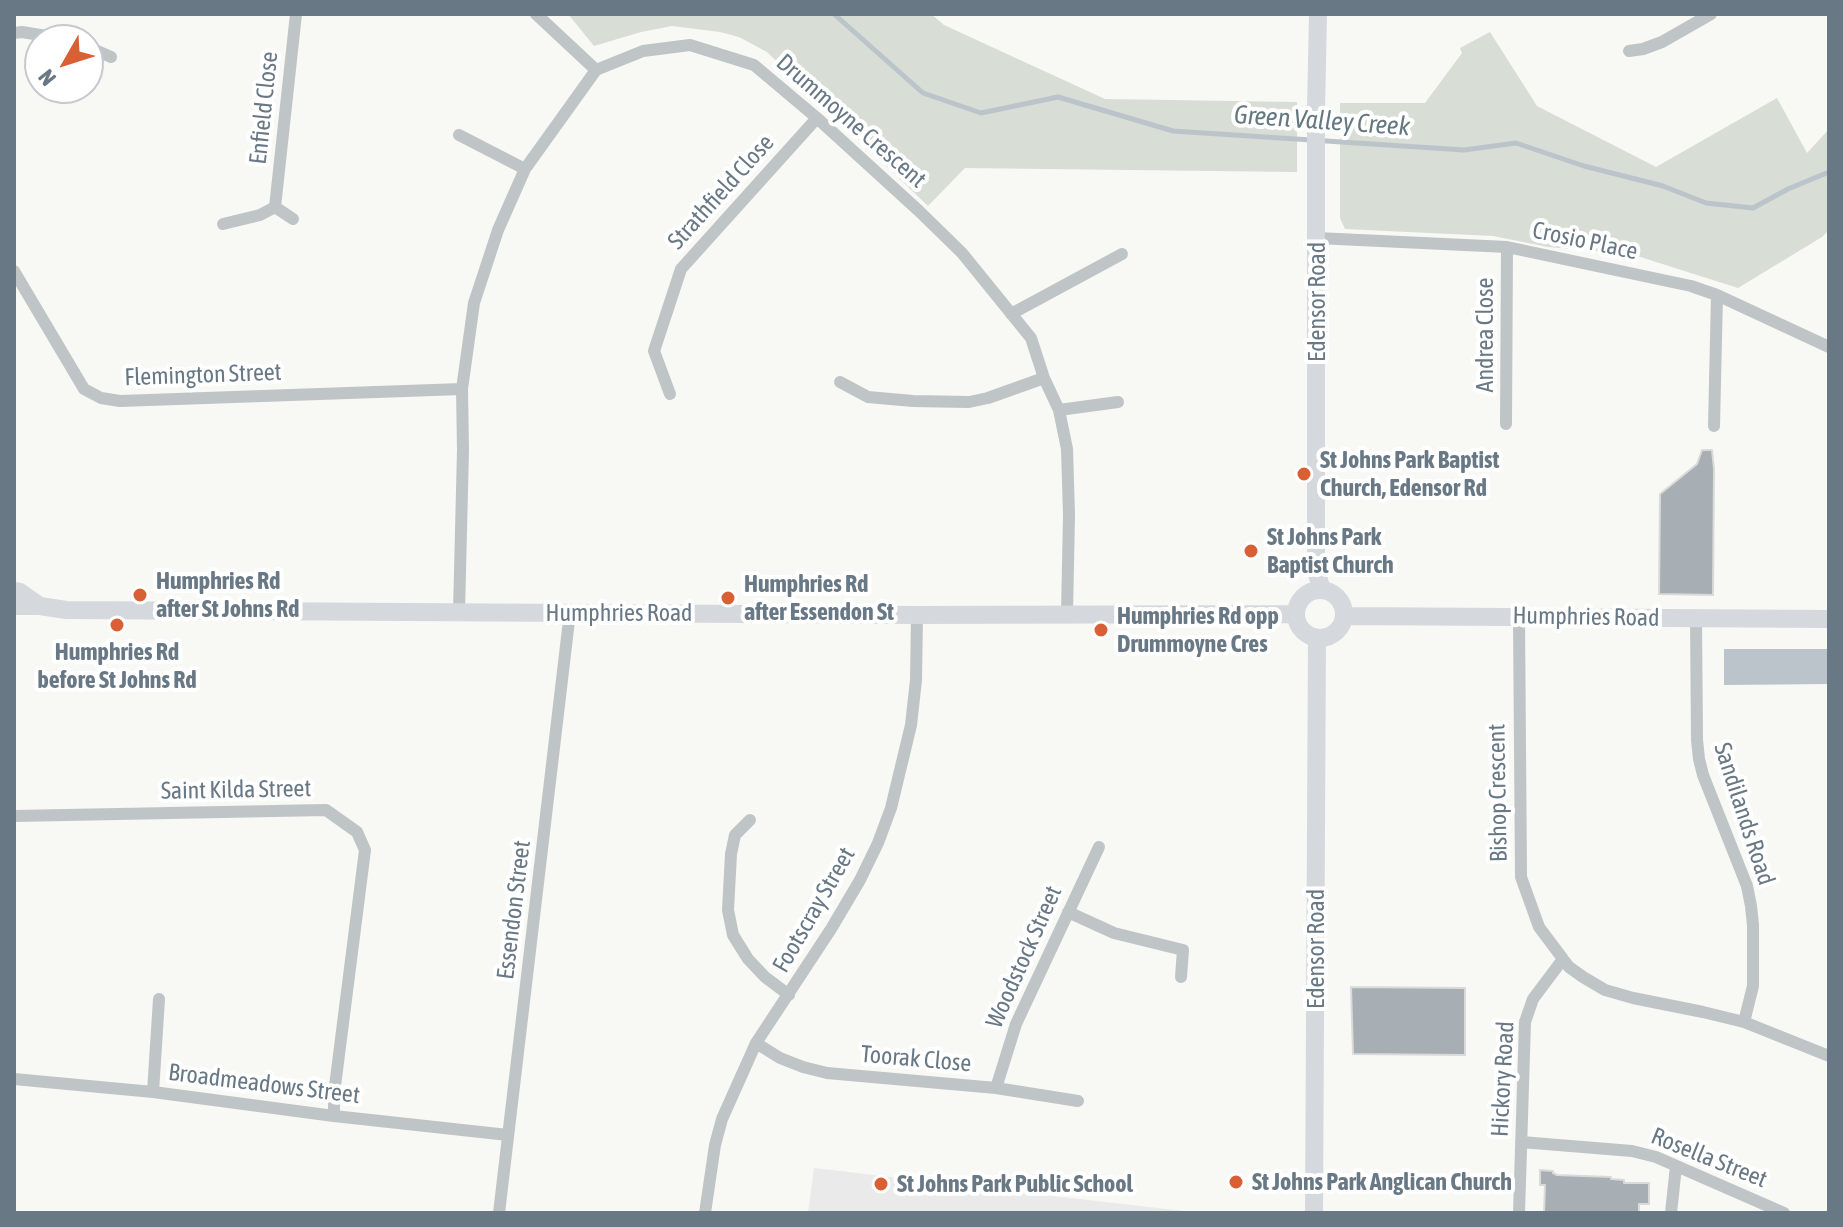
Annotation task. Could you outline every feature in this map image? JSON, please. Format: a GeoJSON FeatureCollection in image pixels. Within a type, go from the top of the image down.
{"type":"FeatureCollection","features":[{"type":"Feature","properties":{"kind":"main road","name":"Edensor Road"},"geometry":{"type":"LineString","coordinates":[[1318,14],[1316,554],[1322,590]]}},
{"type":"Feature","properties":{"kind":"main road"},"geometry":{"type":"LineString","coordinates":[[1322,590],[1339,600],[1344,616],[1339,629],[1333,634],[1317,638],[1302,630],[1296,614],[1297,606],[1306,594],[1322,590]]}},
{"type":"Feature","properties":{"kind":"main road","name":"Humphries Road"},"geometry":{"type":"LineString","coordinates":[[14,591],[40,606]]}},
{"type":"Feature","properties":{"kind":"main road","name":"Humphries Road"},"geometry":{"type":"LineString","coordinates":[[14,606],[66,610],[1296,614]]}},
{"type":"Feature","properties":{"kind":"main road","name":"Humphries Road"},"geometry":{"type":"LineString","coordinates":[[1344,616],[1829,619]]}},
{"type":"Feature","properties":{"kind":"main road","name":"Edensor Road"},"geometry":{"type":"LineString","coordinates":[[1314,1213],[1317,638]]}},
{"type":"Feature","properties":{"kind":"street","name":"Enfield Close"},"geometry":{"type":"LineString","coordinates":[[275,207],[296,14]]}},
{"type":"Feature","properties":{"kind":"street"},"geometry":{"type":"LineString","coordinates":[[459,612],[462,389],[474,303],[498,230],[525,169],[596,70],[536,14]]}},
{"type":"Feature","properties":{"kind":"street"},"geometry":{"type":"LineString","coordinates":[[1629,51],[1662,42],[1711,14]]}},
{"type":"Feature","properties":{"kind":"street","name":"Drummoyne Crescent"},"geometry":{"type":"LineString","coordinates":[[596,70],[643,51],[690,45],[754,65],[817,118],[962,253],[1031,338],[1059,410],[1067,449],[1067,614]]}},
{"type":"Feature","properties":{"kind":"street"},"geometry":{"type":"LineString","coordinates":[[104,54],[111,57]]}},
{"type":"Feature","properties":{"kind":"street","name":"Strathfield Close"},"geometry":{"type":"LineString","coordinates":[[670,394],[654,351],[681,269],[817,118]]}},
{"type":"Feature","properties":{"kind":"street"},"geometry":{"type":"LineString","coordinates":[[459,135],[525,169]]}},
{"type":"Feature","properties":{"kind":"street"},"geometry":{"type":"LineString","coordinates":[[223,224],[260,215],[275,207],[293,219]]}},
{"type":"Feature","properties":{"kind":"street","name":"Crosio Place"},"geometry":{"type":"LineString","coordinates":[[1317,238],[1507,247],[1691,286],[1829,347]]}},
{"type":"Feature","properties":{"kind":"street","name":"Andrea Close"},"geometry":{"type":"LineString","coordinates":[[1506,424],[1507,247]]}},
{"type":"Feature","properties":{"kind":"street"},"geometry":{"type":"LineString","coordinates":[[1011,314],[1122,254]]}},
{"type":"Feature","properties":{"kind":"street","name":"Flemington Street"},"geometry":{"type":"LineString","coordinates":[[14,271],[84,389],[101,398],[120,401],[462,389]]}},
{"type":"Feature","properties":{"kind":"street"},"geometry":{"type":"LineString","coordinates":[[1714,426],[1717,295]]}},
{"type":"Feature","properties":{"kind":"street"},"geometry":{"type":"LineString","coordinates":[[840,382],[868,397],[969,402],[1044,378]]}},
{"type":"Feature","properties":{"kind":"street"},"geometry":{"type":"LineString","coordinates":[[1059,410],[1118,402]]}},
{"type":"Feature","properties":{"kind":"street","name":"Essendon Street"},"geometry":{"type":"LineString","coordinates":[[499,1213],[570,612]]}},
{"type":"Feature","properties":{"kind":"street","name":"Footscray Street"},"geometry":{"type":"LineString","coordinates":[[705,1213],[722,1119],[756,1043],[860,880],[891,808],[911,725],[916,680],[917,615]]}},
{"type":"Feature","properties":{"kind":"street","name":"Bishop Crescent"},"geometry":{"type":"LineString","coordinates":[[1519,617],[1521,877],[1539,927],[1569,967],[1605,990],[1744,1022],[1829,1056]]}},
{"type":"Feature","properties":{"kind":"street","name":"Sandilands Road"},"geometry":{"type":"LineString","coordinates":[[1696,618],[1699,759],[1747,886],[1751,906],[1753,986],[1744,1022]]}},
{"type":"Feature","properties":{"kind":"street","name":"Saint Kilda Street"},"geometry":{"type":"LineString","coordinates":[[14,816],[326,810],[357,832],[365,850],[334,1094],[334,1116]]}},
{"type":"Feature","properties":{"kind":"street"},"geometry":{"type":"LineString","coordinates":[[750,820],[735,835],[731,854],[728,910],[733,935],[748,959],[789,995]]}},
{"type":"Feature","properties":{"kind":"street","name":"Woodstock Street"},"geometry":{"type":"LineString","coordinates":[[996,1088],[1016,1024],[1099,847]]}},
{"type":"Feature","properties":{"kind":"street"},"geometry":{"type":"LineString","coordinates":[[1068,912],[1114,933],[1183,950],[1181,977]]}},
{"type":"Feature","properties":{"kind":"street","name":"Hickory Road"},"geometry":{"type":"LineString","coordinates":[[1519,1213],[1525,1022],[1533,999],[1563,959]]}},
{"type":"Feature","properties":{"kind":"street"},"geometry":{"type":"LineString","coordinates":[[153,1092],[159,999]]}},
{"type":"Feature","properties":{"kind":"street","name":"Toorak Close"},"geometry":{"type":"LineString","coordinates":[[756,1043],[780,1058],[827,1073],[996,1088],[1078,1101]]}},
{"type":"Feature","properties":{"kind":"street","name":"Broadmeadows Street"},"geometry":{"type":"LineString","coordinates":[[14,1079],[153,1092],[508,1135]]}},
{"type":"Feature","properties":{"kind":"street","name":"Rosella Street"},"geometry":{"type":"LineString","coordinates":[[1521,1142],[1632,1151],[1656,1157],[1784,1213]]}},
{"type":"Feature","properties":{"kind":"street"},"geometry":{"type":"LineString","coordinates":[[1671,1213],[1676,1166]]}},
{"type":"Feature","properties":{"kind":"shaded area"},"geometry":{"type":"Polygon","coordinates":[[[568,14],[931,14],[944,25],[1105,99],[1297,102],[1297,172],[965,168],[928,206],[767,52],[739,37],[672,26],[594,46],[568,14]]]}},
{"type":"Feature","properties":{"kind":"shaded area"},"geometry":{"type":"Polygon","coordinates":[[[1490,32],[1537,106],[1656,167],[1777,98],[1807,153],[1829,129],[1829,230],[1738,288],[1631,254],[1548,247],[1493,236],[1345,229],[1340,218],[1340,103],[1425,103],[1462,53],[1460,48],[1490,32]]]}},
{"type":"Feature","properties":{"kind":"shaded area"},"geometry":{"type":"Polygon","coordinates":[[[1724,649],[1829,649],[1829,684],[1724,685],[1724,649]]]}},
{"type":"Feature","properties":{"kind":"shaded area","name":"St Johns Park Public School"},"geometry":{"type":"Polygon","coordinates":[[[814,1168],[1088,1200],[1201,1213],[808,1213],[814,1168]]]}},
{"type":"Feature","properties":{"kind":"building"},"geometry":{"type":"Polygon","coordinates":[[[1702,450],[1712,450],[1714,469],[1713,595],[1659,594],[1660,494],[1697,464],[1702,450]]]}},
{"type":"Feature","properties":{"kind":"building"},"geometry":{"type":"Polygon","coordinates":[[[1351,987],[1465,988],[1465,1055],[1353,1054],[1351,987]]]}},
{"type":"Feature","properties":{"kind":"building"},"geometry":{"type":"Polygon","coordinates":[[[1540,1170],[1553,1171],[1557,1175],[1611,1177],[1624,1180],[1624,1183],[1649,1183],[1649,1204],[1639,1204],[1639,1213],[1544,1213],[1545,1185],[1540,1185],[1540,1170]]]}},
{"type":"Feature","properties":{"kind":"waterway","name":"Green Valley Creek"},"geometry":{"type":"LineString","coordinates":[[834,14],[923,93],[981,113],[1058,97],[1173,131],[1464,150],[1516,143],[1584,166],[1663,186],[1706,203],[1753,208],[1829,172]]}},
{"type":"Feature","properties":{"kind":"place","name":"St Johns Park Baptist Church, Edensor Rd"},"geometry":{"type":"Point","coordinates":[1304,474]}},
{"type":"Feature","properties":{"kind":"place","name":"St Johns Park Baptist Church"},"geometry":{"type":"Point","coordinates":[1251,551]}},
{"type":"Feature","properties":{"kind":"place","name":"Humphries Rd after St Johns Rd"},"geometry":{"type":"Point","coordinates":[140,595]}},
{"type":"Feature","properties":{"kind":"place","name":"Humphries Rd after Essendon St"},"geometry":{"type":"Point","coordinates":[728,598]}},
{"type":"Feature","properties":{"kind":"place","name":"Humphries Rd before St Johns Rd"},"geometry":{"type":"Point","coordinates":[117,625]}},
{"type":"Feature","properties":{"kind":"place","name":"Humphries Rd opp Drummoyne Cres"},"geometry":{"type":"Point","coordinates":[1101,630]}},
{"type":"Feature","properties":{"kind":"place","name":"St Johns Park Anglican Church"},"geometry":{"type":"Point","coordinates":[1236,1182]}},
{"type":"Feature","properties":{"kind":"place","name":"St Johns Park Public School"},"geometry":{"type":"Point","coordinates":[881,1184]}}]}
